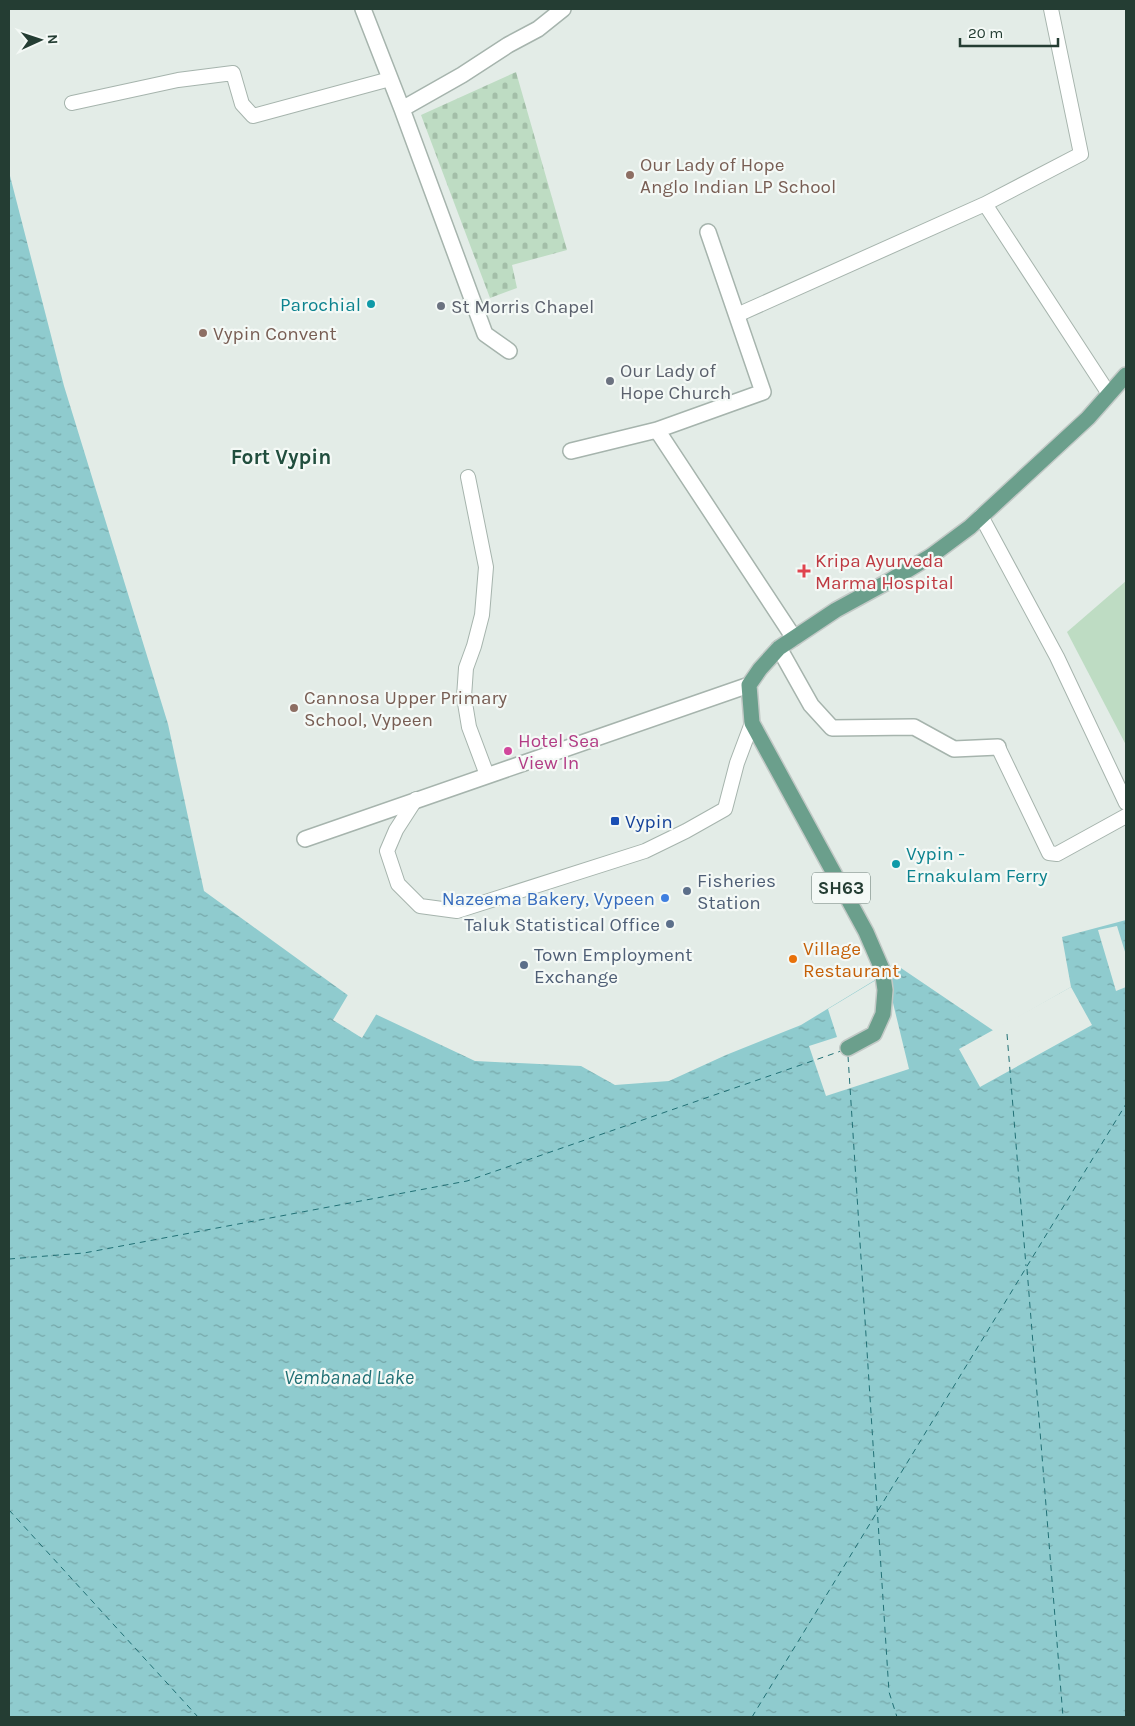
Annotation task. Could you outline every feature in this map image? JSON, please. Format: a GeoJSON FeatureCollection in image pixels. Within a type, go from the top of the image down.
{"type":"FeatureCollection","features":[{"type":"Feature","properties":{"kind":"main road"},"geometry":{"type":"LineString","coordinates":[[749,685],[760,669],[780,648],[836,610],[931,556],[981,516],[1088,418],[1126,375]]}},
{"type":"Feature","properties":{"kind":"main road","name":"SH63"},"geometry":{"type":"LineString","coordinates":[[749,685],[752,723],[866,932],[882,969],[885,990],[883,1014],[874,1034],[848,1048]]}},
{"type":"Feature","properties":{"kind":"street"},"geometry":{"type":"LineString","coordinates":[[364,9],[485,334],[509,351]]}},
{"type":"Feature","properties":{"kind":"street"},"geometry":{"type":"LineString","coordinates":[[402,109],[538,29],[563,9]]}},
{"type":"Feature","properties":{"kind":"street"},"geometry":{"type":"LineString","coordinates":[[571,451],[657,430],[763,392],[708,232]]}},
{"type":"Feature","properties":{"kind":"street"},"geometry":{"type":"LineString","coordinates":[[657,430],[794,638]]}},
{"type":"Feature","properties":{"kind":"street"},"geometry":{"type":"LineString","coordinates":[[780,648],[811,705],[832,728],[914,727],[954,750],[998,747]]}},
{"type":"Feature","properties":{"kind":"street"},"geometry":{"type":"LineString","coordinates":[[304,839],[487,774],[749,685]]}},
{"type":"Feature","properties":{"kind":"lane"},"geometry":{"type":"LineString","coordinates":[[737,315],[986,204],[1080,154],[1052,9]]}},
{"type":"Feature","properties":{"kind":"lane"},"geometry":{"type":"LineString","coordinates":[[72,103],[178,80],[233,74],[242,104],[253,116],[390,78]]}},
{"type":"Feature","properties":{"kind":"lane"},"geometry":{"type":"LineString","coordinates":[[986,204],[1109,394]]}},
{"type":"Feature","properties":{"kind":"lane"},"geometry":{"type":"LineString","coordinates":[[468,477],[486,567],[482,615],[466,668],[464,698],[469,727],[487,774]]}},
{"type":"Feature","properties":{"kind":"lane"},"geometry":{"type":"LineString","coordinates":[[981,516],[1057,657],[1126,803]]}},
{"type":"Feature","properties":{"kind":"lane"},"geometry":{"type":"LineString","coordinates":[[416,799],[396,830],[387,850],[398,884],[420,906],[456,911],[644,851],[686,831],[724,809],[737,763],[752,723]]}},
{"type":"Feature","properties":{"kind":"lane"},"geometry":{"type":"LineString","coordinates":[[998,747],[1049,853],[1057,854],[1126,816]]}},
{"type":"Feature","properties":{"kind":"green space"},"geometry":{"type":"Polygon","coordinates":[[[516,72],[567,250],[512,265],[517,288],[490,298],[421,115],[516,72]]]}},
{"type":"Feature","properties":{"kind":"green space"},"geometry":{"type":"Polygon","coordinates":[[[1126,581],[1126,745],[1067,632],[1126,581]]]}},
{"type":"Feature","properties":{"kind":"water","name":"Vembanad Lake"},"geometry":{"type":"Polygon","coordinates":[[[9,172],[64,386],[168,724],[204,891],[371,1012],[475,1061],[581,1066],[615,1085],[669,1081],[726,1055],[801,1025],[898,966],[994,1031],[1071,987],[1062,937],[1126,920],[1126,1717],[9,1717],[9,172]]]}},
{"type":"Feature","properties":{"kind":"pier"},"geometry":{"type":"Polygon","coordinates":[[[1117,926],[1126,955],[1126,987],[1116,991],[1098,930],[1117,926]]]}},
{"type":"Feature","properties":{"kind":"pier"},"geometry":{"type":"Polygon","coordinates":[[[886,974],[909,1069],[826,1096],[809,1046],[837,1037],[828,1009],[886,974]]]}},
{"type":"Feature","properties":{"kind":"pier"},"geometry":{"type":"Polygon","coordinates":[[[1071,987],[1092,1025],[980,1087],[959,1049],[1071,987]]]}},
{"type":"Feature","properties":{"kind":"pier"},"geometry":{"type":"Polygon","coordinates":[[[349,993],[377,1013],[362,1038],[333,1020],[349,993]]]}},
{"type":"Feature","properties":{"kind":"ferry route"},"geometry":{"type":"LineString","coordinates":[[1007,1034],[1026,1266]]}},
{"type":"Feature","properties":{"kind":"ferry route"},"geometry":{"type":"LineString","coordinates":[[9,1259],[84,1253],[467,1181],[841,1051]]}},
{"type":"Feature","properties":{"kind":"ferry route"},"geometry":{"type":"LineString","coordinates":[[848,1056],[889,1692],[897,1717]]}},
{"type":"Feature","properties":{"kind":"ferry route"},"geometry":{"type":"LineString","coordinates":[[752,1717],[1126,1104]]}},
{"type":"Feature","properties":{"kind":"ferry route"},"geometry":{"type":"LineString","coordinates":[[1027,1269],[1063,1717]]}},
{"type":"Feature","properties":{"kind":"ferry route"},"geometry":{"type":"LineString","coordinates":[[9,1510],[198,1717]]}},
{"type":"Feature","properties":{"kind":"place","name":"Our Lady of Hope Anglo Indian LP School"},"geometry":{"type":"Point","coordinates":[630,175]}},
{"type":"Feature","properties":{"kind":"place","name":"Parochial"},"geometry":{"type":"Point","coordinates":[371,304]}},
{"type":"Feature","properties":{"kind":"place","name":"St Morris Chapel"},"geometry":{"type":"Point","coordinates":[441,306]}},
{"type":"Feature","properties":{"kind":"place","name":"Vypin Convent"},"geometry":{"type":"Point","coordinates":[203,333]}},
{"type":"Feature","properties":{"kind":"place","name":"Our Lady of Hope Church"},"geometry":{"type":"Point","coordinates":[610,381]}},
{"type":"Feature","properties":{"kind":"place","name":"Kripa Ayurveda Marma Hospital"},"geometry":{"type":"Point","coordinates":[804,571]}},
{"type":"Feature","properties":{"kind":"place","name":"Cannosa Upper Primary School, Vypeen"},"geometry":{"type":"Point","coordinates":[294,708]}},
{"type":"Feature","properties":{"kind":"place","name":"Hotel Sea View In"},"geometry":{"type":"Point","coordinates":[508,751]}},
{"type":"Feature","properties":{"kind":"place","name":"Vypin"},"geometry":{"type":"Point","coordinates":[615,821]}},
{"type":"Feature","properties":{"kind":"place","name":"Vypin - Ernakulam Ferry"},"geometry":{"type":"Point","coordinates":[896,864]}},
{"type":"Feature","properties":{"kind":"place","name":"Fisheries Station"},"geometry":{"type":"Point","coordinates":[687,891]}},
{"type":"Feature","properties":{"kind":"place","name":"Nazeema Bakery, Vypeen"},"geometry":{"type":"Point","coordinates":[665,898]}},
{"type":"Feature","properties":{"kind":"place","name":"Taluk Statistical Office"},"geometry":{"type":"Point","coordinates":[670,924]}},
{"type":"Feature","properties":{"kind":"place","name":"Village Restaurant"},"geometry":{"type":"Point","coordinates":[793,959]}},
{"type":"Feature","properties":{"kind":"place","name":"Town Employment Exchange"},"geometry":{"type":"Point","coordinates":[524,965]}},
{"type":"Feature","properties":{"kind":"district","name":"Fort Vypin"},"geometry":{"type":"Point","coordinates":[281,457]}}]}
